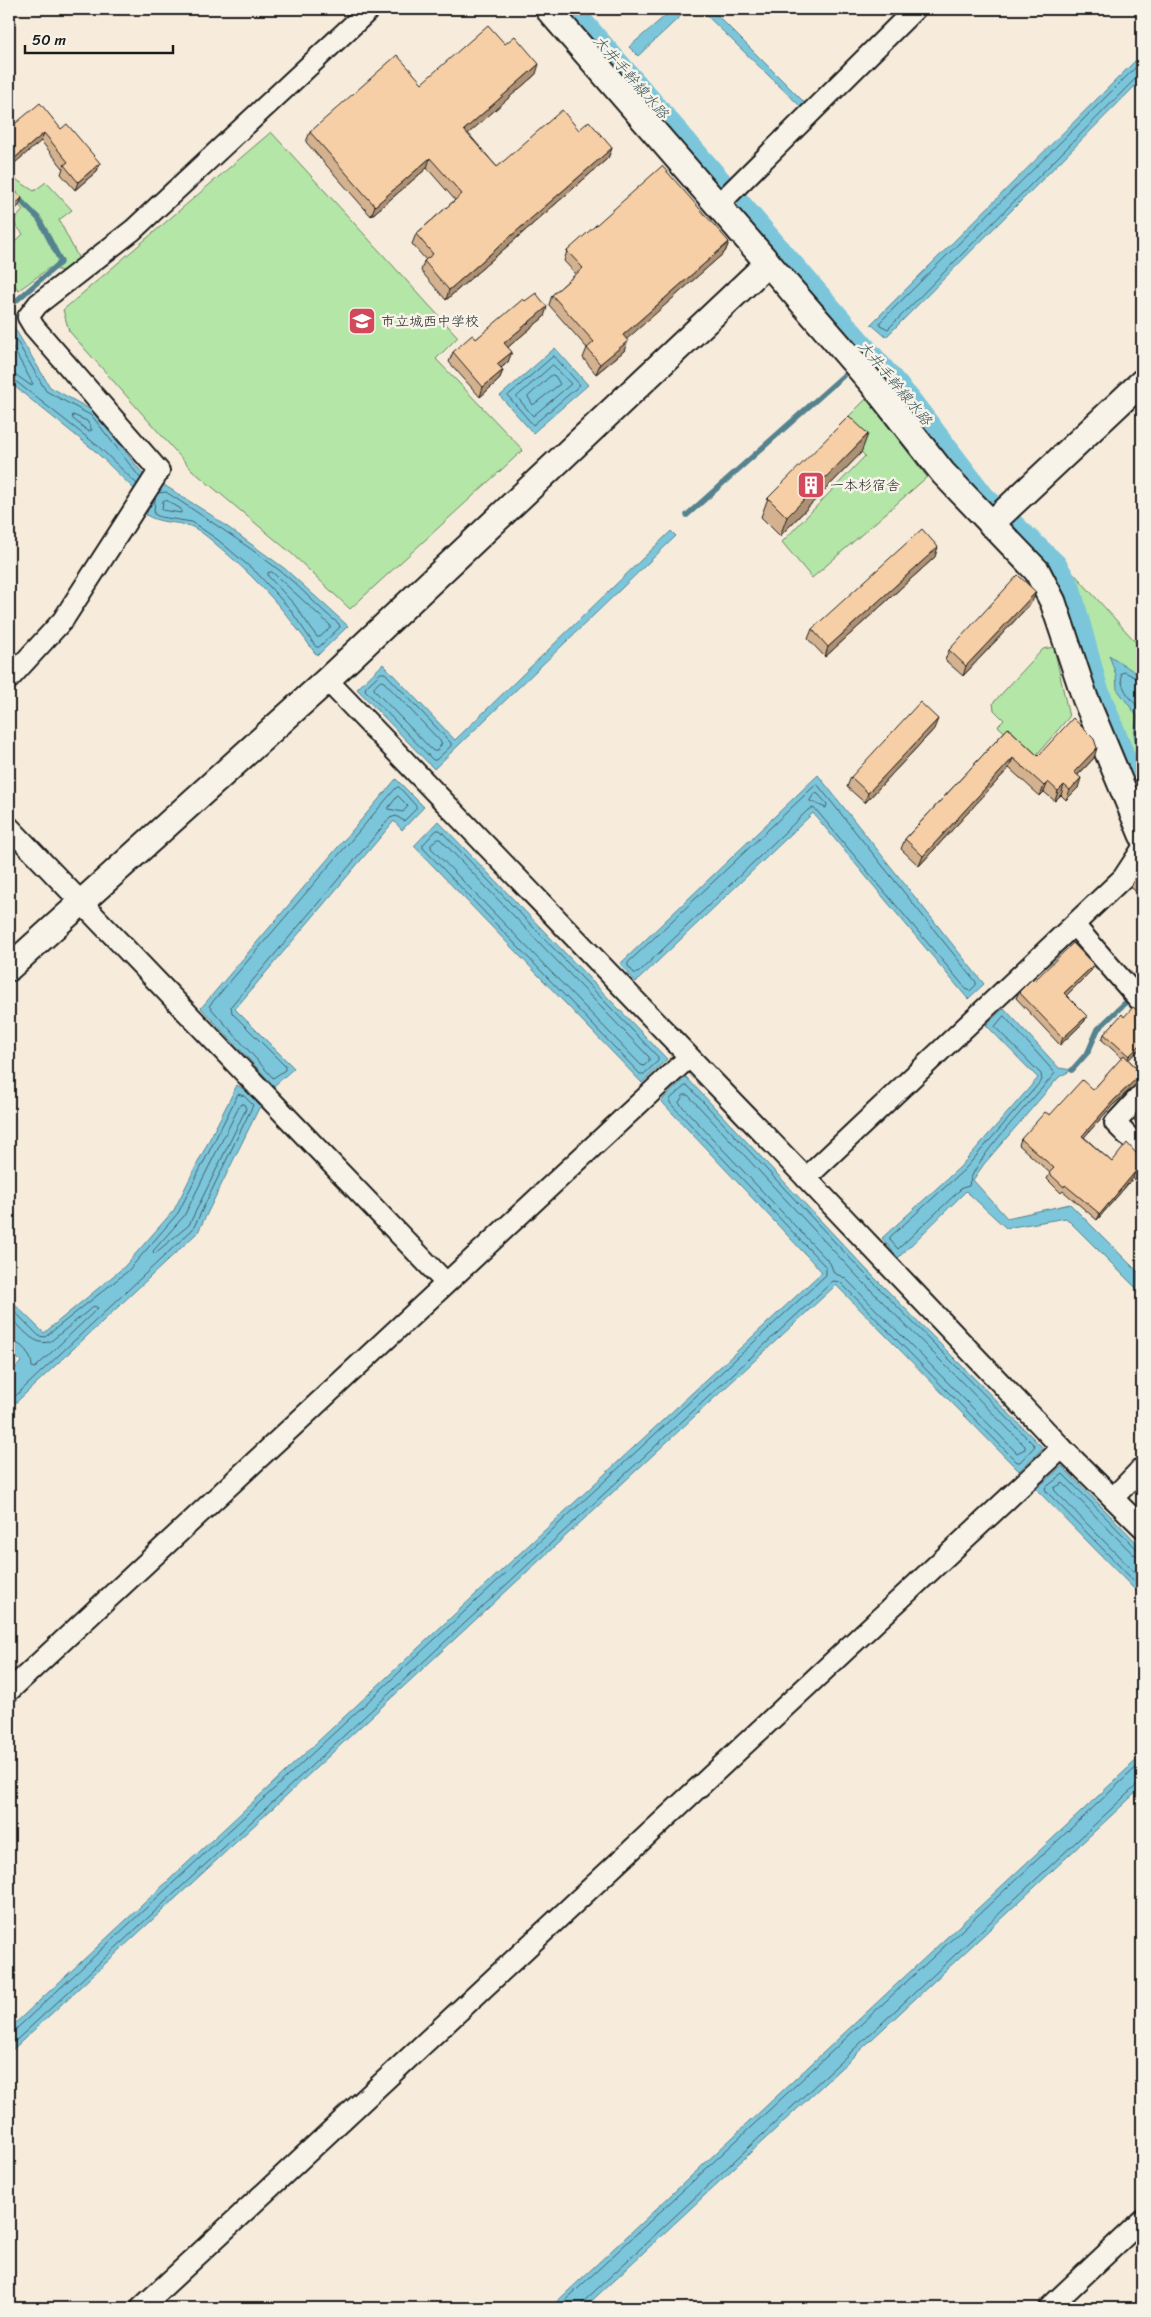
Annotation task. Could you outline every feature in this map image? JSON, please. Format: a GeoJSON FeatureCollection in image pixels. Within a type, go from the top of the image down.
{"type":"FeatureCollection","features":[{"type":"Feature","properties":{"kind":"street"},"geometry":{"type":"LineString","coordinates":[[9,679],[63,620],[159,471],[34,327],[28,317],[38,304],[133,230],[370,9]]}},
{"type":"Feature","properties":{"kind":"street"},"geometry":{"type":"LineString","coordinates":[[548,9],[721,202],[768,263],[871,382],[943,473],[999,517],[1037,571],[1053,602],[1085,698],[1142,836]]}},
{"type":"Feature","properties":{"kind":"street"},"geometry":{"type":"LineString","coordinates":[[721,202],[915,9]]}},
{"type":"Feature","properties":{"kind":"street"},"geometry":{"type":"LineString","coordinates":[[9,968],[327,680],[768,263]]}},
{"type":"Feature","properties":{"kind":"street"},"geometry":{"type":"LineString","coordinates":[[999,517],[1142,382]]}},
{"type":"Feature","properties":{"kind":"street"},"geometry":{"type":"LineString","coordinates":[[327,680],[688,1058],[806,1178],[1062,1448],[1142,1527]]}},
{"type":"Feature","properties":{"kind":"street"},"geometry":{"type":"LineString","coordinates":[[9,827],[446,1283]]}},
{"type":"Feature","properties":{"kind":"street"},"geometry":{"type":"LineString","coordinates":[[806,1178],[1123,878],[1142,848]]}},
{"type":"Feature","properties":{"kind":"street"},"geometry":{"type":"LineString","coordinates":[[1074,925],[1142,1003]]}},
{"type":"Feature","properties":{"kind":"street"},"geometry":{"type":"LineString","coordinates":[[9,1690],[688,1058]]}},
{"type":"Feature","properties":{"kind":"street"},"geometry":{"type":"LineString","coordinates":[[1142,1094],[1115,1123],[1142,1150]]}},
{"type":"Feature","properties":{"kind":"street"},"geometry":{"type":"LineString","coordinates":[[141,2308],[1062,1448]]}},
{"type":"Feature","properties":{"kind":"street"},"geometry":{"type":"LineString","coordinates":[[1112,1498],[1142,1468]]}},
{"type":"Feature","properties":{"kind":"street"},"geometry":{"type":"LineString","coordinates":[[1049,2308],[1142,2220]]}},
{"type":"Feature","properties":{"kind":"green space"},"geometry":{"type":"Polygon","coordinates":[[[271,132],[458,337],[436,359],[523,450],[350,609],[291,553],[192,470],[69,331],[63,310],[271,132]]]}},
{"type":"Feature","properties":{"kind":"green space"},"geometry":{"type":"Polygon","coordinates":[[[9,175],[34,191],[46,182],[72,210],[59,220],[81,263],[62,271],[49,268],[19,290],[9,280],[9,248],[23,234],[13,222],[23,210],[9,193],[9,175]]]}},
{"type":"Feature","properties":{"kind":"green space"},"geometry":{"type":"Polygon","coordinates":[[[867,398],[927,477],[812,578],[782,542],[865,456],[838,427],[867,398]]]}},
{"type":"Feature","properties":{"kind":"green space"},"geometry":{"type":"Polygon","coordinates":[[[1070,569],[1142,649],[1142,789],[1100,677],[1070,569]]]}},
{"type":"Feature","properties":{"kind":"green space"},"geometry":{"type":"Polygon","coordinates":[[[1054,647],[1069,717],[1033,759],[998,726],[1004,720],[994,710],[993,703],[1043,649],[1054,647]]]}},
{"type":"Feature","properties":{"kind":"water"},"geometry":{"type":"Polygon","coordinates":[[[673,9],[688,9],[638,56],[629,47],[673,9]]]}},
{"type":"Feature","properties":{"kind":"water"},"geometry":{"type":"Polygon","coordinates":[[[700,9],[711,9],[805,103],[802,108],[700,9]]]}},
{"type":"Feature","properties":{"kind":"water"},"geometry":{"type":"Polygon","coordinates":[[[1142,54],[1142,79],[886,337],[871,324],[1142,54]]]}},
{"type":"Feature","properties":{"kind":"water"},"geometry":{"type":"Polygon","coordinates":[[[9,319],[50,387],[95,412],[146,478],[159,488],[164,485],[211,515],[284,568],[348,626],[318,655],[262,587],[199,530],[184,524],[157,520],[146,515],[152,501],[140,489],[134,489],[94,450],[9,382],[9,319]]]}},
{"type":"Feature","properties":{"kind":"water"},"geometry":{"type":"Polygon","coordinates":[[[555,348],[588,385],[533,433],[500,396],[555,348]]]}},
{"type":"Feature","properties":{"kind":"water"},"geometry":{"type":"Polygon","coordinates":[[[671,531],[676,536],[434,769],[357,689],[383,664],[455,740],[671,531]]]}},
{"type":"Feature","properties":{"kind":"water"},"geometry":{"type":"Polygon","coordinates":[[[1109,655],[1142,677],[1142,759],[1139,760],[1134,735],[1137,716],[1117,689],[1116,675],[1109,655]]]}},
{"type":"Feature","properties":{"kind":"water"},"geometry":{"type":"Polygon","coordinates":[[[818,775],[984,984],[968,999],[813,813],[636,982],[620,964],[818,775]]]}},
{"type":"Feature","properties":{"kind":"water"},"geometry":{"type":"Polygon","coordinates":[[[396,779],[424,807],[402,830],[394,821],[235,1009],[294,1068],[274,1086],[201,1008],[396,779]]]}},
{"type":"Feature","properties":{"kind":"water"},"geometry":{"type":"Polygon","coordinates":[[[438,821],[667,1059],[642,1083],[414,846],[438,821]]]}},
{"type":"Feature","properties":{"kind":"water"},"geometry":{"type":"Polygon","coordinates":[[[1004,1008],[1059,1068],[1072,1070],[1059,1077],[984,1164],[973,1180],[1007,1218],[1070,1204],[1142,1276],[1142,1294],[1066,1218],[1006,1228],[966,1191],[898,1258],[882,1238],[960,1167],[1038,1078],[986,1025],[1004,1008]]]}},
{"type":"Feature","properties":{"kind":"water"},"geometry":{"type":"Polygon","coordinates":[[[686,1077],[866,1269],[1043,1448],[1019,1471],[836,1285],[9,2053],[9,2029],[822,1272],[661,1101],[686,1077]]]}},
{"type":"Feature","properties":{"kind":"water"},"geometry":{"type":"Polygon","coordinates":[[[237,1085],[248,1092],[260,1106],[198,1232],[9,1409],[9,1374],[21,1362],[9,1350],[9,1299],[44,1333],[124,1267],[174,1210],[237,1085]]]}},
{"type":"Feature","properties":{"kind":"water"},"geometry":{"type":"Polygon","coordinates":[[[1062,1466],[1142,1548],[1142,1597],[1036,1489],[1062,1466]]]}},
{"type":"Feature","properties":{"kind":"water"},"geometry":{"type":"Polygon","coordinates":[[[1142,1755],[1142,1787],[584,2308],[550,2308],[1142,1755]]]}},
{"type":"Feature","properties":{"kind":"building"},"geometry":{"type":"Polygon","coordinates":[[[488,25],[505,44],[515,36],[539,64],[464,130],[497,167],[562,110],[579,130],[589,121],[612,148],[449,290],[424,261],[433,254],[416,234],[462,194],[430,158],[375,206],[310,132],[397,55],[422,83],[488,25]]]}},
{"type":"Feature","properties":{"kind":"building"},"geometry":{"type":"Polygon","coordinates":[[[40,103],[61,129],[67,124],[100,163],[78,182],[64,165],[68,162],[44,133],[9,163],[9,126],[10,128],[40,103]]]}},
{"type":"Feature","properties":{"kind":"building"},"geometry":{"type":"Polygon","coordinates":[[[662,166],[729,242],[623,335],[628,341],[600,364],[587,348],[594,342],[552,295],[583,268],[567,251],[662,166]]]}},
{"type":"Feature","properties":{"kind":"building"},"geometry":{"type":"Polygon","coordinates":[[[9,184],[22,198],[9,210],[9,184]]]}},
{"type":"Feature","properties":{"kind":"building"},"geometry":{"type":"Polygon","coordinates":[[[536,293],[547,307],[504,343],[512,352],[497,364],[503,370],[483,387],[453,352],[471,336],[473,335],[476,339],[523,299],[525,301],[536,293]]]}},
{"type":"Feature","properties":{"kind":"building"},"geometry":{"type":"Polygon","coordinates":[[[849,416],[868,434],[787,517],[768,498],[849,416]]]}},
{"type":"Feature","properties":{"kind":"building"},"geometry":{"type":"Polygon","coordinates":[[[922,529],[938,547],[828,647],[812,629],[922,529]]]}},
{"type":"Feature","properties":{"kind":"building"},"geometry":{"type":"Polygon","coordinates":[[[1018,575],[1036,592],[966,666],[949,650],[1018,575]]]}},
{"type":"Feature","properties":{"kind":"building"},"geometry":{"type":"Polygon","coordinates":[[[920,702],[938,719],[868,793],[851,777],[920,702]]]}},
{"type":"Feature","properties":{"kind":"building"},"geometry":{"type":"Polygon","coordinates":[[[1073,718],[1094,739],[1097,748],[1074,772],[1081,778],[1070,790],[1064,785],[1058,791],[1048,782],[1044,786],[1013,758],[923,856],[905,839],[1008,728],[1038,756],[1073,718]]]}},
{"type":"Feature","properties":{"kind":"building"},"geometry":{"type":"Polygon","coordinates":[[[1142,868],[1142,884],[1135,877],[1142,868]]]}},
{"type":"Feature","properties":{"kind":"building"},"geometry":{"type":"Polygon","coordinates":[[[1073,943],[1094,965],[1064,993],[1087,1016],[1063,1038],[1019,992],[1032,979],[1034,981],[1073,943]]]}},
{"type":"Feature","properties":{"kind":"building"},"geometry":{"type":"Polygon","coordinates":[[[1133,1007],[1136,1009],[1142,1008],[1142,1043],[1129,1056],[1104,1034],[1122,1014],[1124,1017],[1133,1007]]]}},
{"type":"Feature","properties":{"kind":"building"},"geometry":{"type":"Polygon","coordinates":[[[1124,1055],[1142,1074],[1142,1077],[1136,1079],[1114,1100],[1082,1136],[1112,1162],[1127,1143],[1136,1153],[1142,1154],[1142,1177],[1135,1172],[1100,1214],[1065,1185],[1064,1187],[1049,1173],[1054,1168],[1021,1139],[1045,1112],[1050,1115],[1082,1080],[1093,1090],[1124,1055]]]}},
{"type":"Feature","properties":{"kind":"building"},"geometry":{"type":"Polygon","coordinates":[[[1142,1107],[1142,1120],[1136,1113],[1142,1107]]]}},
{"type":"Feature","properties":{"kind":"waterway","name":"大井手幹線水路"},"geometry":{"type":"LineString","coordinates":[[572,9],[911,400],[985,497],[1056,564],[1070,587],[1097,686],[1142,800]]}},
{"type":"Feature","properties":{"kind":"waterway"},"geometry":{"type":"LineString","coordinates":[[9,189],[39,219],[61,262],[9,307]]}},
{"type":"Feature","properties":{"kind":"waterway"},"geometry":{"type":"LineString","coordinates":[[687,515],[843,376]]}},
{"type":"Feature","properties":{"kind":"waterway"},"geometry":{"type":"LineString","coordinates":[[1072,1070],[1088,1052],[1098,1029],[1125,1003]]}},
{"type":"Feature","properties":{"kind":"place","name":"市立城西中学校"},"geometry":{"type":"Point","coordinates":[362,321]}},
{"type":"Feature","properties":{"kind":"place","name":"一本杉宿舎"},"geometry":{"type":"Point","coordinates":[811,485]}}]}
